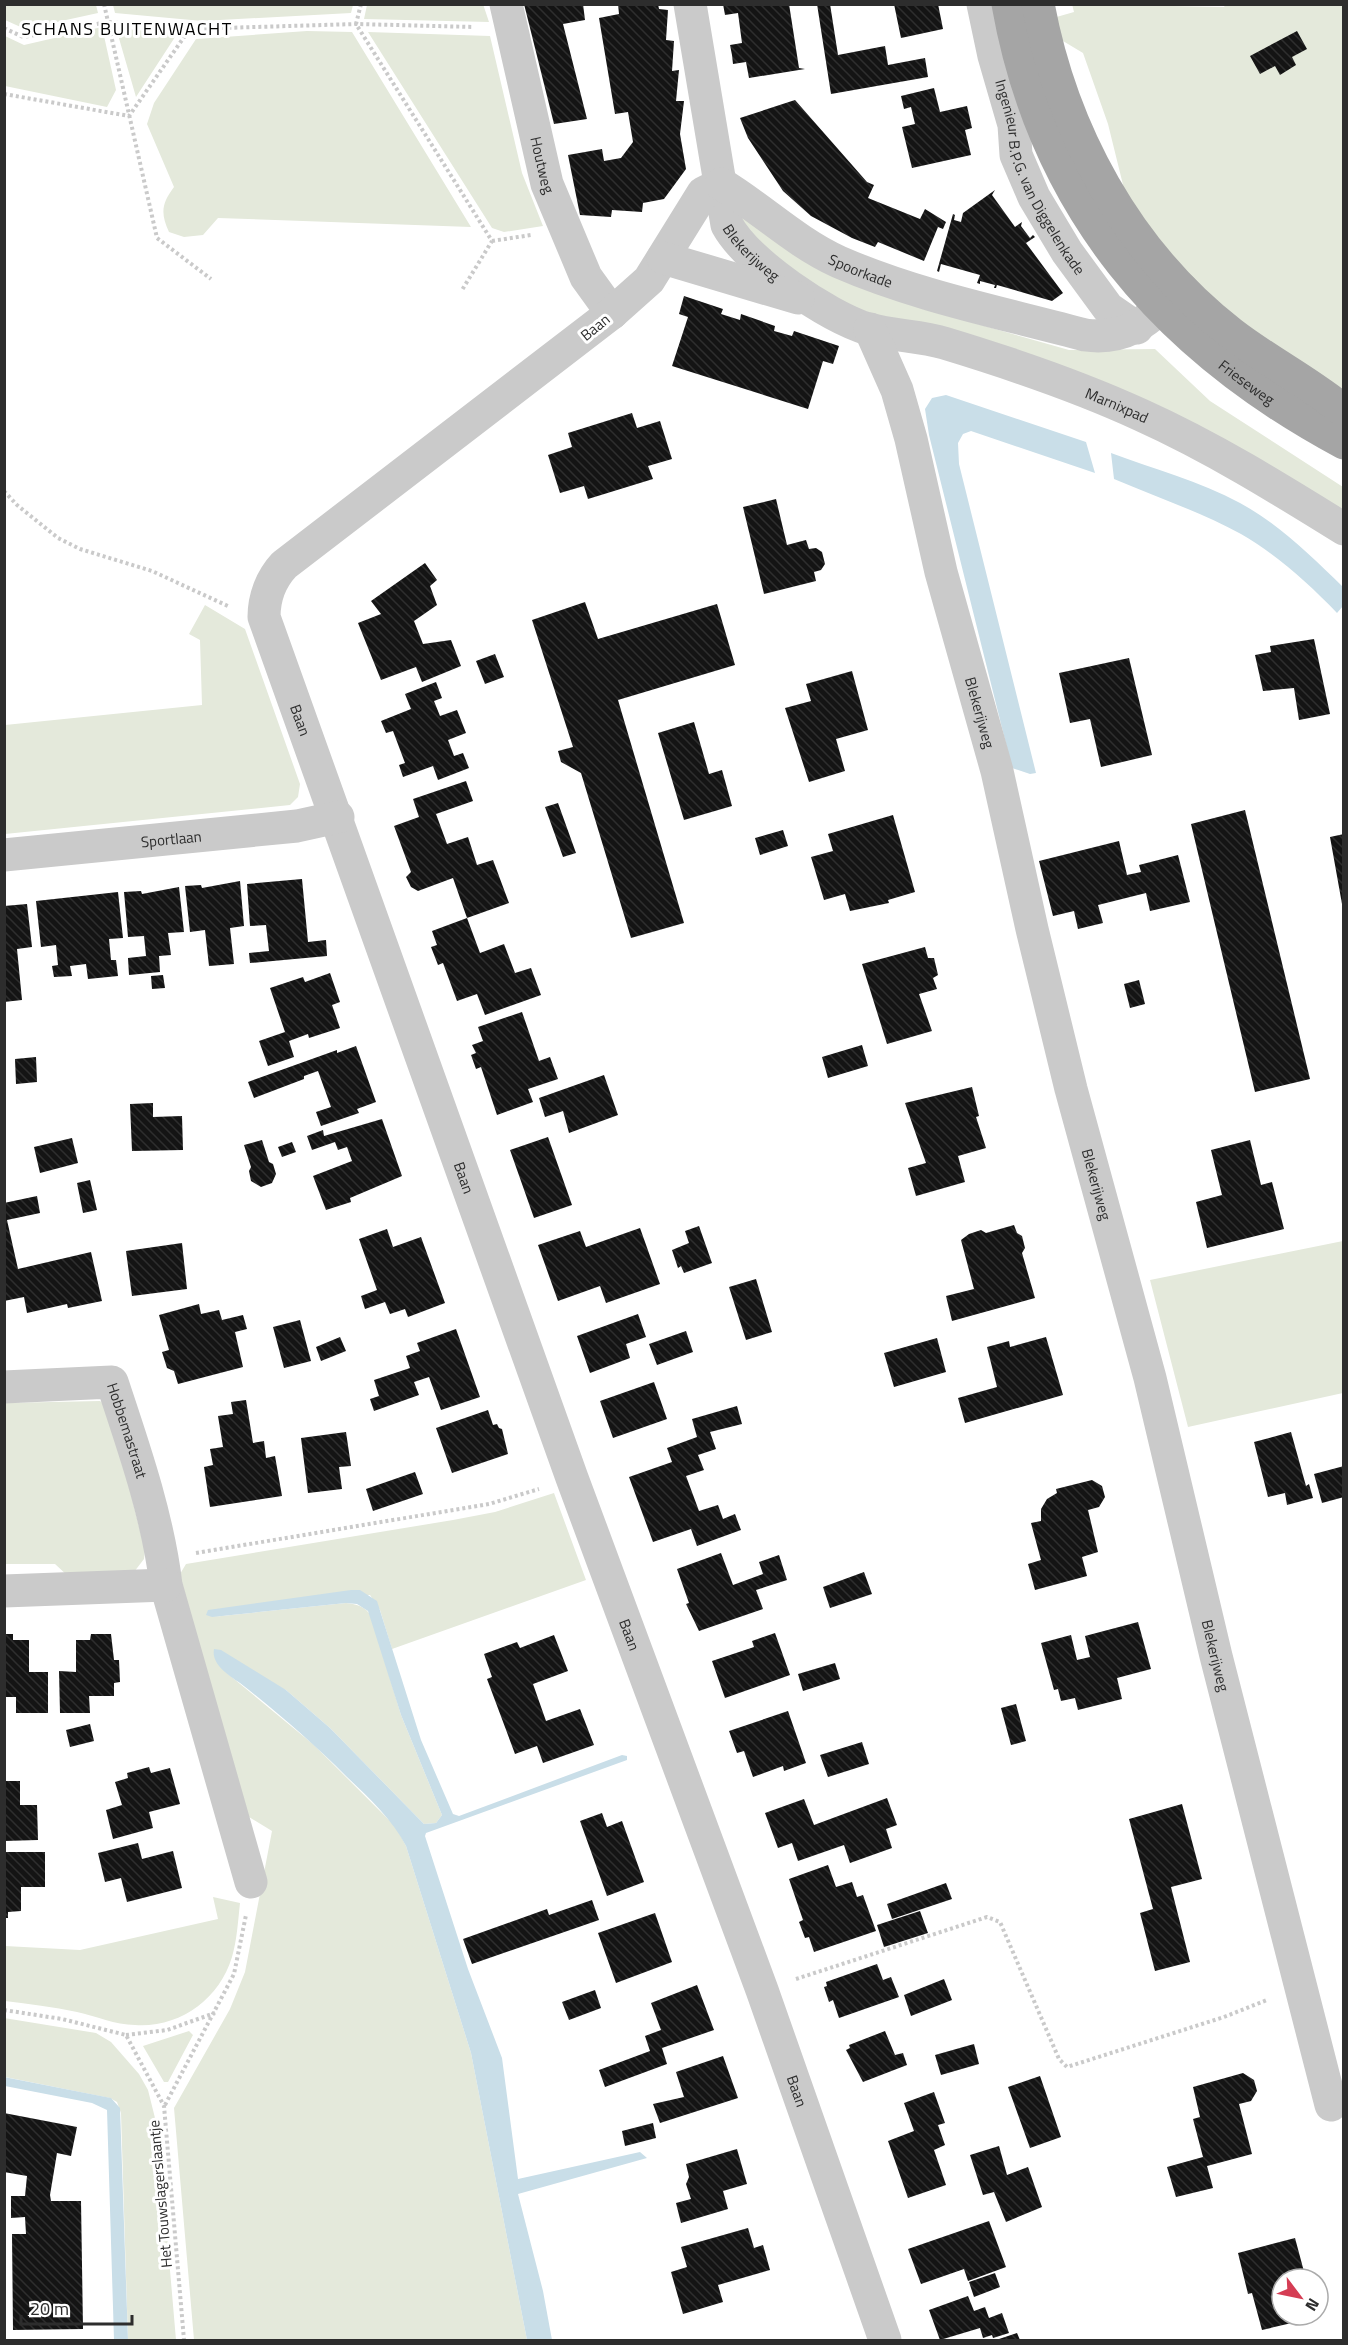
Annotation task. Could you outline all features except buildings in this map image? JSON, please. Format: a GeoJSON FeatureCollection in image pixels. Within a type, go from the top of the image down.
{"type":"FeatureCollection","features":[{"type":"Feature","properties":{"kind":"main road","name":"Ingenieur B.P.G. van Diggelenkade"},"geometry":{"type":"LineString","coordinates":[[1008,4],[1042,131],[1087,217],[1131,277],[1160,308]]}},
{"type":"Feature","properties":{"kind":"main road","name":"Ingenieur B.P.G. van Diggelenkade"},"geometry":{"type":"LineString","coordinates":[[1032,93],[1038,4]]}},
{"type":"Feature","properties":{"kind":"main road","name":"Frieseweg"},"geometry":{"type":"LineString","coordinates":[[1160,308],[1230,332],[1344,411]]}},
{"type":"Feature","properties":{"kind":"main road","name":"Frieseweg"},"geometry":{"type":"LineString","coordinates":[[1160,308],[1235,374],[1317,429],[1344,443]]}},
{"type":"Feature","properties":{"kind":"street"},"geometry":{"type":"LineString","coordinates":[[690,4],[721,184]]}},
{"type":"Feature","properties":{"kind":"street","name":"Ingenieur B.P.G. van Diggelenkade"},"geometry":{"type":"LineString","coordinates":[[983,4],[1032,93]]}},
{"type":"Feature","properties":{"kind":"street","name":"Houtweg"},"geometry":{"type":"LineString","coordinates":[[508,16],[547,184],[586,277],[612,313]]}},
{"type":"Feature","properties":{"kind":"street","name":"Baan"},"geometry":{"type":"LineString","coordinates":[[721,184],[703,193],[649,280],[612,313],[399,478],[292,557],[273,580],[266,599],[264,617],[338,818],[572,1478],[762,1990],[885,2340]]}},
{"type":"Feature","properties":{"kind":"street","name":"Blekerijweg"},"geometry":{"type":"LineString","coordinates":[[721,184],[724,214],[730,231],[780,278],[814,302],[847,321],[870,329],[897,390],[911,439],[941,572],[997,771],[1071,1089],[1150,1378],[1216,1656],[1331,2105]]}},
{"type":"Feature","properties":{"kind":"street","name":"Spoorkade"},"geometry":{"type":"LineString","coordinates":[[721,184],[815,249],[839,261],[899,283],[1085,335],[1108,335],[1160,308]]}},
{"type":"Feature","properties":{"kind":"street","name":"Blekerijweg"},"geometry":{"type":"LineString","coordinates":[[663,258],[773,293],[814,302]]}},
{"type":"Feature","properties":{"kind":"street","name":"Marnixpad"},"geometry":{"type":"LineString","coordinates":[[870,329],[942,342],[1141,415],[1228,459],[1344,529]]}},
{"type":"Feature","properties":{"kind":"street","name":"Sportlaan"},"geometry":{"type":"LineString","coordinates":[[4,855],[297,826],[338,818]]}},
{"type":"Feature","properties":{"kind":"street","name":"Hobbemastraat"},"geometry":{"type":"LineString","coordinates":[[4,1387],[112,1382],[128,1430],[251,1882]]}},
{"type":"Feature","properties":{"kind":"street"},"geometry":{"type":"LineString","coordinates":[[4,1591],[165,1572]]}},
{"type":"Feature","properties":{"kind":"path"},"geometry":{"type":"LineString","coordinates":[[104,4],[157,238],[211,279]]}},
{"type":"Feature","properties":{"kind":"path"},"geometry":{"type":"LineString","coordinates":[[361,4],[356,24],[492,241],[462,290]]}},
{"type":"Feature","properties":{"kind":"path"},"geometry":{"type":"LineString","coordinates":[[4,28],[23,36],[108,22],[189,29],[356,24],[508,16]]}},
{"type":"Feature","properties":{"kind":"path"},"geometry":{"type":"LineString","coordinates":[[129,116],[189,29]]}},
{"type":"Feature","properties":{"kind":"path"},"geometry":{"type":"LineString","coordinates":[[4,94],[129,116]]}},
{"type":"Feature","properties":{"kind":"path"},"geometry":{"type":"LineString","coordinates":[[4,491],[17,505],[58,538],[80,549],[152,571],[251,617],[264,617]]}},
{"type":"Feature","properties":{"kind":"path"},"geometry":{"type":"LineString","coordinates":[[165,1572],[489,1504],[572,1478]]}},
{"type":"Feature","properties":{"kind":"path"},"geometry":{"type":"LineString","coordinates":[[164,2106],[234,1974],[241,1947],[251,1882]]}},
{"type":"Feature","properties":{"kind":"path"},"geometry":{"type":"LineString","coordinates":[[762,1990],[987,1917],[1000,1922],[1059,2059],[1067,2067],[1224,2017],[1302,1986]]}},
{"type":"Feature","properties":{"kind":"path"},"geometry":{"type":"LineString","coordinates":[[4,2010],[62,2019],[126,2035],[167,2030],[215,2012]]}},
{"type":"Feature","properties":{"kind":"path","name":"Het Touwslagerslaantje"},"geometry":{"type":"LineString","coordinates":[[126,2035],[164,2106],[184,2340]]}},
{"type":"Feature","properties":{"kind":"shaded area"},"geometry":{"type":"Polygon","coordinates":[[[113,4],[353,5],[351,13],[202,21],[115,13],[113,4]]]}},
{"type":"Feature","properties":{"kind":"shaded area"},"geometry":{"type":"Polygon","coordinates":[[[483,4],[489,22],[364,19],[367,5],[483,4]]]}},
{"type":"Feature","properties":{"kind":"shaded area"},"geometry":{"type":"Polygon","coordinates":[[[1072,4],[1224,7],[1226,4],[1343,5],[1343,394],[1253,335],[1183,277],[1128,205],[1108,124],[1083,53],[1058,38],[1053,18],[1074,12],[1072,4]]]}},
{"type":"Feature","properties":{"kind":"shaded area"},"geometry":{"type":"Polygon","coordinates":[[[4,5],[96,5],[98,13],[25,29],[5,20],[4,5]]]}},
{"type":"Feature","properties":{"kind":"shaded area"},"geometry":{"type":"Polygon","coordinates":[[[102,27],[116,90],[107,107],[5,86],[5,36],[24,45],[102,27]]]}},
{"type":"Feature","properties":{"kind":"shaded area"},"geometry":{"type":"Polygon","coordinates":[[[116,28],[177,34],[136,97],[116,28]]]}},
{"type":"Feature","properties":{"kind":"shaded area"},"geometry":{"type":"Polygon","coordinates":[[[307,31],[352,32],[471,227],[218,218],[203,235],[184,237],[169,232],[163,214],[167,198],[174,187],[147,124],[154,103],[196,39],[307,31]]]}},
{"type":"Feature","properties":{"kind":"shaded area"},"geometry":{"type":"Polygon","coordinates":[[[368,32],[490,36],[522,173],[543,226],[504,232],[492,228],[368,32]]]}},
{"type":"Feature","properties":{"kind":"shaded area"},"geometry":{"type":"Polygon","coordinates":[[[741,215],[932,311],[1069,350],[1155,349],[1210,401],[1343,487],[1343,517],[909,326],[841,303],[773,258],[744,229],[741,215]]]}},
{"type":"Feature","properties":{"kind":"shaded area"},"geometry":{"type":"Polygon","coordinates":[[[205,605],[245,629],[300,784],[298,797],[290,805],[5,834],[5,725],[202,705],[200,640],[189,634],[205,605]]]}},
{"type":"Feature","properties":{"kind":"shaded area"},"geometry":{"type":"Polygon","coordinates":[[[1343,1241],[1343,1393],[1188,1427],[1150,1280],[1343,1241]]]}},
{"type":"Feature","properties":{"kind":"shaded area"},"geometry":{"type":"Polygon","coordinates":[[[100,1401],[110,1409],[145,1551],[144,1559],[134,1572],[69,1577],[55,1564],[5,1564],[4,1403],[100,1401]]]}},
{"type":"Feature","properties":{"kind":"shaded area"},"geometry":{"type":"Polygon","coordinates":[[[554,1493],[586,1580],[392,1649],[380,1610],[370,1595],[212,1617],[346,1603],[361,1606],[371,1616],[401,1715],[442,1815],[436,1823],[424,1824],[330,1728],[286,1690],[228,1674],[314,1745],[396,1827],[406,1846],[471,2053],[527,2340],[194,2340],[174,2108],[230,2009],[245,1972],[272,1831],[239,1811],[180,1574],[186,1564],[495,1512],[554,1493]]]}},
{"type":"Feature","properties":{"kind":"shaded area"},"geometry":{"type":"Polygon","coordinates":[[[213,1897],[240,1903],[232,1957],[218,1986],[195,2008],[182,2016],[151,2025],[128,2025],[68,2010],[5,2001],[5,1946],[80,1950],[218,1919],[213,1897]]]}},
{"type":"Feature","properties":{"kind":"shaded area"},"geometry":{"type":"Polygon","coordinates":[[[4,2018],[96,2033],[111,2042],[139,2074],[148,2090],[158,2130],[176,2340],[128,2340],[121,2113],[117,2102],[110,2098],[5,2077],[4,2018]]]}},
{"type":"Feature","properties":{"kind":"shaded area"},"geometry":{"type":"Polygon","coordinates":[[[189,2031],[193,2035],[168,2082],[164,2082],[143,2046],[189,2031]]]}},
{"type":"Feature","properties":{"kind":"water"},"geometry":{"type":"Polygon","coordinates":[[[946,395],[1086,442],[1095,473],[971,431],[963,434],[958,443],[959,464],[1036,773],[1030,774],[1012,768],[929,435],[925,409],[932,398],[946,395]]]}},
{"type":"Feature","properties":{"kind":"water"},"geometry":{"type":"Polygon","coordinates":[[[1111,453],[1209,488],[1254,511],[1294,542],[1343,587],[1343,606],[1337,613],[1292,570],[1241,534],[1114,479],[1111,453]]]}},
{"type":"Feature","properties":{"kind":"water"},"geometry":{"type":"Polygon","coordinates":[[[360,1590],[377,1601],[421,1740],[453,1814],[459,1816],[622,1755],[627,1756],[627,1760],[426,1833],[425,1836],[468,1969],[502,2058],[518,2179],[640,2152],[647,2158],[518,2194],[543,2291],[552,2340],[527,2340],[471,2053],[406,1846],[387,1818],[364,1793],[295,1728],[226,1673],[215,1660],[214,1649],[221,1650],[286,1690],[330,1728],[424,1824],[436,1823],[442,1815],[401,1715],[368,1611],[357,1604],[346,1603],[212,1617],[206,1615],[208,1610],[360,1590]]]}},
{"type":"Feature","properties":{"kind":"water"},"geometry":{"type":"Polygon","coordinates":[[[4,2077],[111,2098],[120,2108],[128,2340],[114,2340],[107,2110],[92,2103],[5,2086],[4,2077]]]}},
{"type":"Feature","properties":{"kind":"district","name":"SCHANS BUITENWACHT"},"geometry":{"type":"Point","coordinates":[127,28]}}]}
